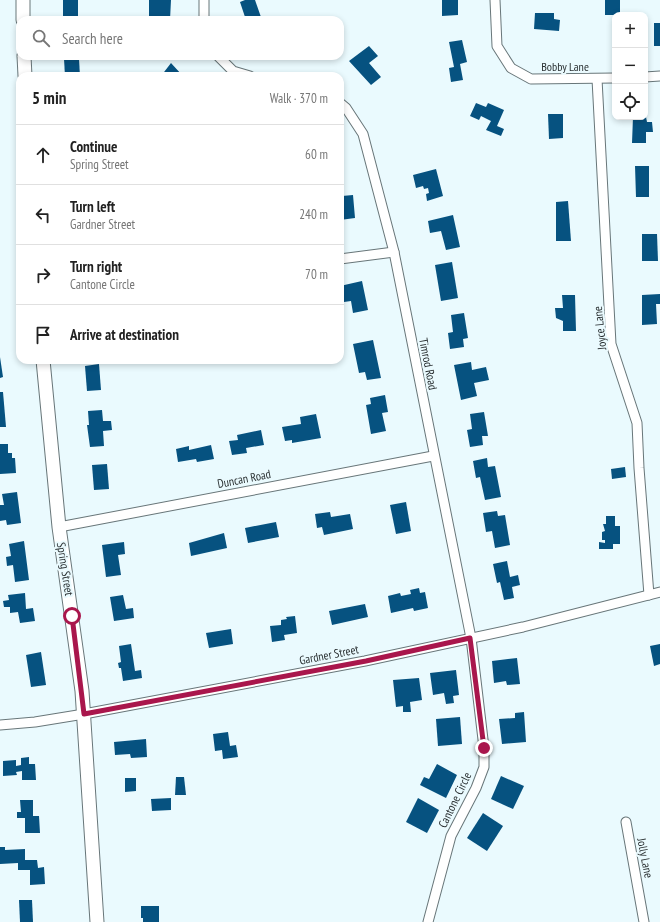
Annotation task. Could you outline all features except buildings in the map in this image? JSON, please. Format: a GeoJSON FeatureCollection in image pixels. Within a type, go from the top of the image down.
{"type":"FeatureCollection","features":[{"type":"Feature","properties":{"kind":"street"},"geometry":{"type":"LineString","coordinates":[[23,0],[24,16]]}},
{"type":"Feature","properties":{"kind":"street"},"geometry":{"type":"LineString","coordinates":[[204,0],[204,16]]}},
{"type":"Feature","properties":{"kind":"street","name":"Bobby Lane"},"geometry":{"type":"LineString","coordinates":[[495,0],[497,46],[511,68],[531,79],[612,78]]}},
{"type":"Feature","properties":{"kind":"street"},"geometry":{"type":"LineString","coordinates":[[24,60],[25,72]]}},
{"type":"Feature","properties":{"kind":"street"},"geometry":{"type":"LineString","coordinates":[[222,60],[233,71],[236,72]]}},
{"type":"Feature","properties":{"kind":"street"},"geometry":{"type":"LineString","coordinates":[[648,77],[660,76]]}},
{"type":"Feature","properties":{"kind":"street","name":"Joyce Lane"},"geometry":{"type":"LineString","coordinates":[[597,79],[611,344],[638,423],[639,468],[649,595]]}},
{"type":"Feature","properties":{"kind":"street","name":"Timrod Road"},"geometry":{"type":"LineString","coordinates":[[344,106],[364,134],[394,252],[470,638]]}},
{"type":"Feature","properties":{"kind":"street"},"geometry":{"type":"LineString","coordinates":[[344,258],[394,252]]}},
{"type":"Feature","properties":{"kind":"street","name":"Spring Street"},"geometry":{"type":"LineString","coordinates":[[43,364],[58,527],[84,714],[97,922]]}},
{"type":"Feature","properties":{"kind":"street","name":"Duncan Road"},"geometry":{"type":"LineString","coordinates":[[58,527],[433,456]]}},
{"type":"Feature","properties":{"kind":"street","name":"Gardner Street"},"geometry":{"type":"LineString","coordinates":[[0,725],[35,722],[84,714],[366,661],[470,638],[660,592]]}},
{"type":"Feature","properties":{"kind":"street","name":"Cantone Circle"},"geometry":{"type":"LineString","coordinates":[[428,922],[451,836],[476,788],[484,767],[484,748],[470,638]]}},
{"type":"Feature","properties":{"kind":"street","name":"Jolly Lane"},"geometry":{"type":"LineString","coordinates":[[626,822],[644,922]]}},
{"type":"Feature","properties":{"kind":"route"},"geometry":{"type":"LineString","coordinates":[[72,616],[84,714],[366,661],[470,638],[484,748]]}}]}
